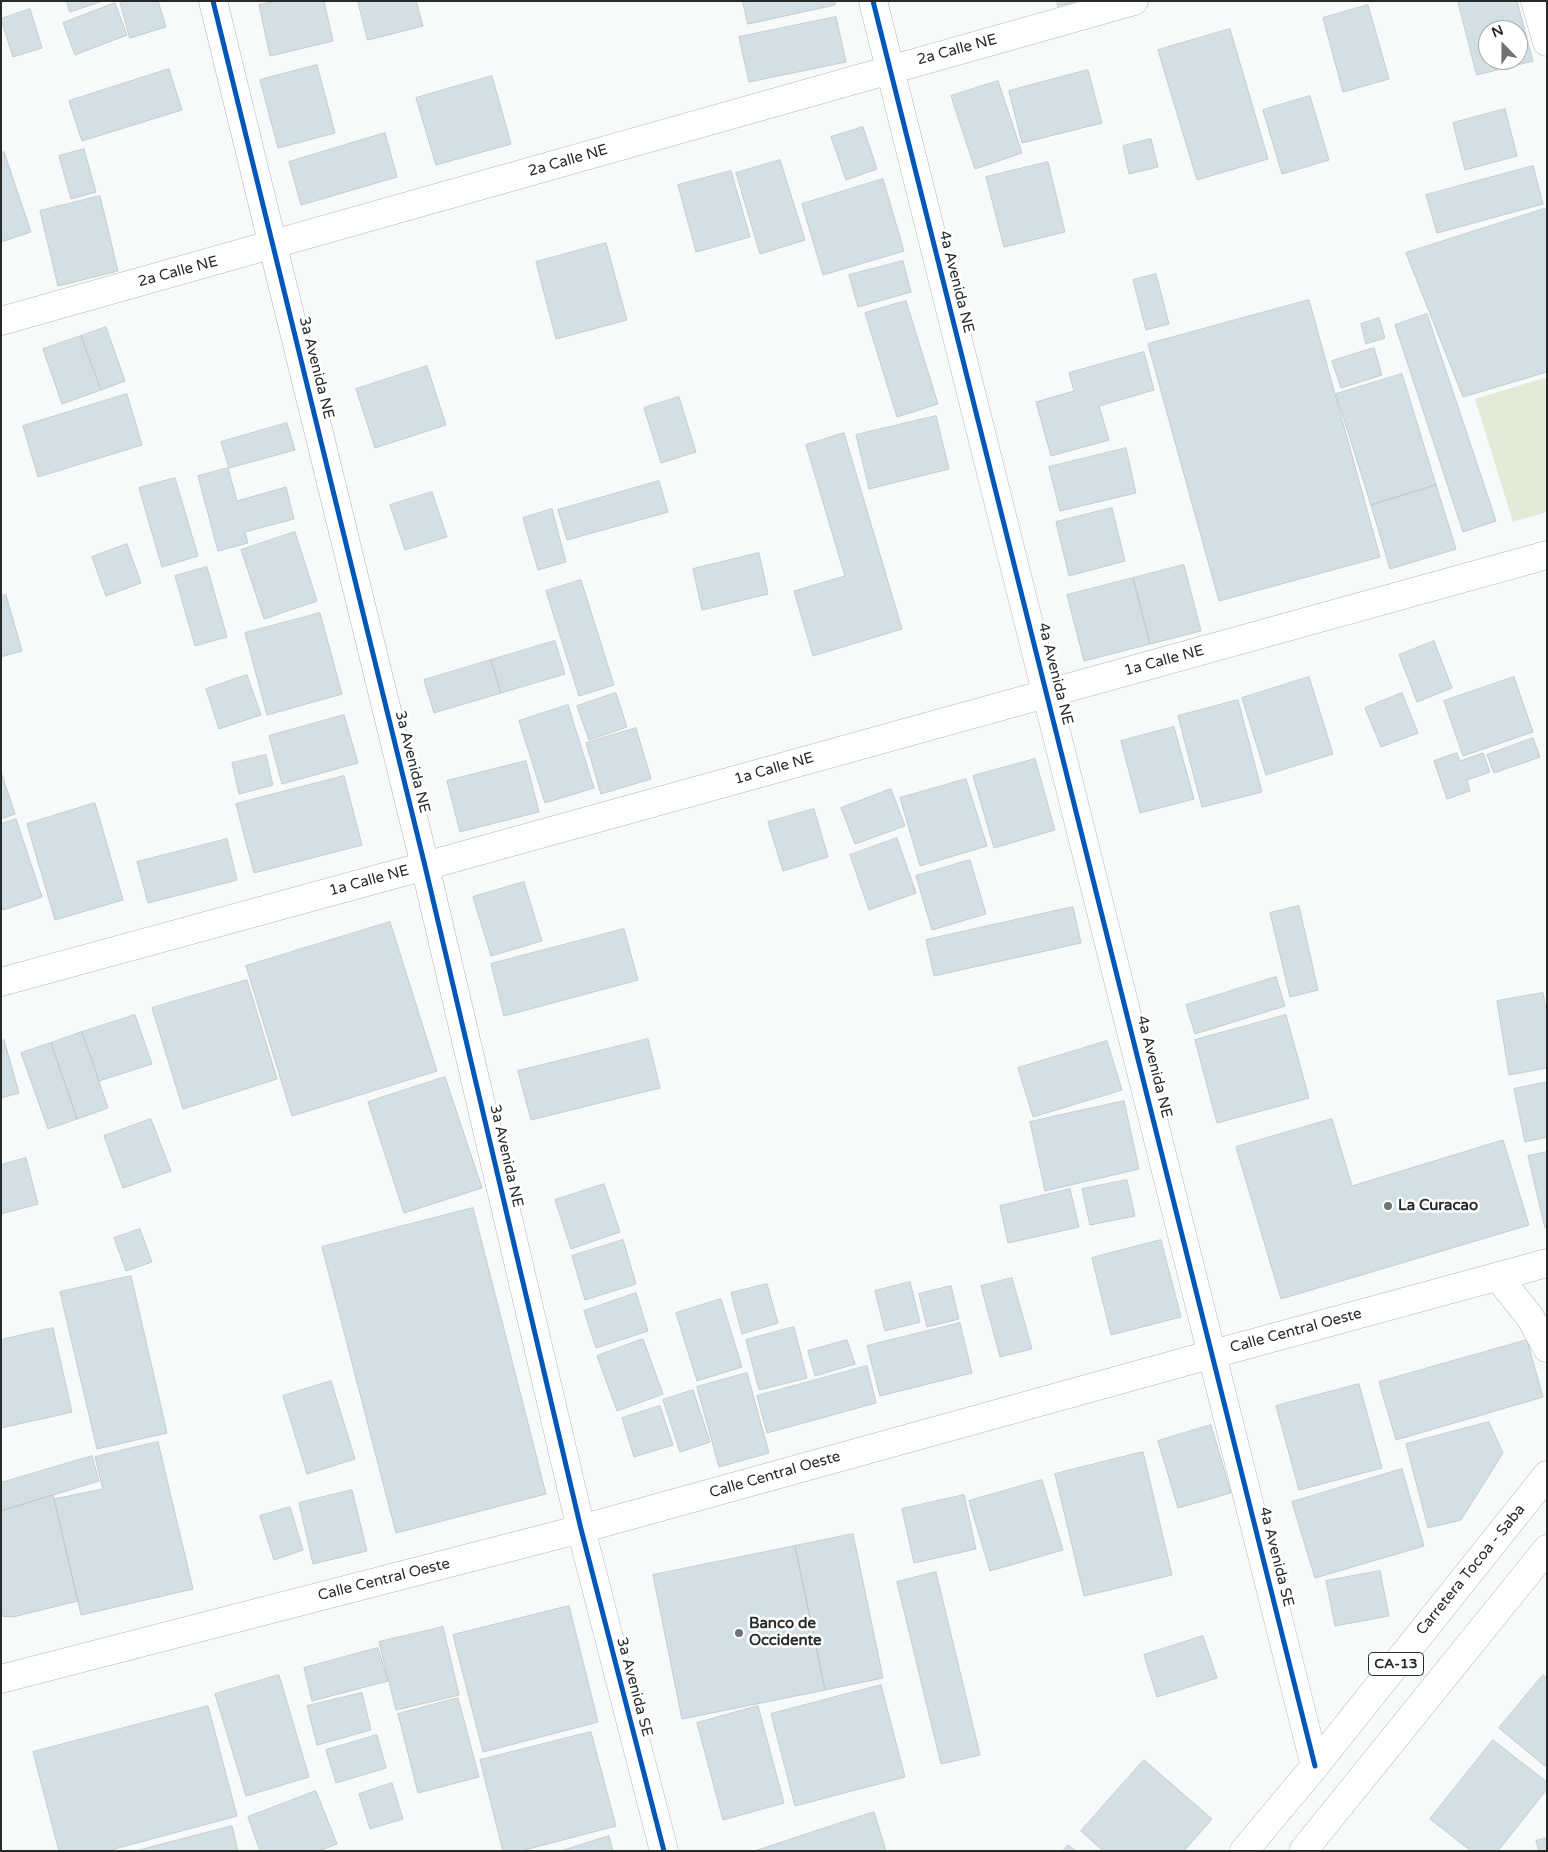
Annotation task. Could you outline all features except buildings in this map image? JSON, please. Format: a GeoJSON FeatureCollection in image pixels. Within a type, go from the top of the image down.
{"type":"FeatureCollection","features":[{"type":"Feature","properties":{"kind":"street","name":"3a Avenida NE"},"geometry":{"type":"LineString","coordinates":[[213,1],[425,866],[581,1529]]}},
{"type":"Feature","properties":{"kind":"street","name":"4a Avenida NE"},"geometry":{"type":"LineString","coordinates":[[872,1],[1212,1354]]}},
{"type":"Feature","properties":{"kind":"street","name":"2a Calle NE"},"geometry":{"type":"LineString","coordinates":[[1,322],[273,246],[890,68],[1134,1]]}},
{"type":"Feature","properties":{"kind":"street"},"geometry":{"type":"LineString","coordinates":[[1535,1],[1547,42]]}},
{"type":"Feature","properties":{"kind":"street","name":"1a Calle NE"},"geometry":{"type":"LineString","coordinates":[[1,982],[1547,555]]}},
{"type":"Feature","properties":{"kind":"street","name":"Calle Central Oeste"},"geometry":{"type":"LineString","coordinates":[[1,1679],[581,1529],[1547,1263]]}},
{"type":"Feature","properties":{"kind":"street"},"geometry":{"type":"LineString","coordinates":[[1498,1277],[1530,1317],[1547,1348]]}},
{"type":"Feature","properties":{"kind":"street","name":"4a Avenida SE"},"geometry":{"type":"LineString","coordinates":[[1212,1354],[1315,1766]]}},
{"type":"Feature","properties":{"kind":"street","name":"Carretera Tocoa - Saba"},"geometry":{"type":"LineString","coordinates":[[1244,1851],[1315,1766],[1547,1475]]}},
{"type":"Feature","properties":{"kind":"street","name":"3a Avenida SE"},"geometry":{"type":"LineString","coordinates":[[581,1529],[664,1851]]}},
{"type":"Feature","properties":{"kind":"street","name":"CA-13"},"geometry":{"type":"LineString","coordinates":[[1303,1851],[1547,1548]]}},
{"type":"Feature","properties":{"kind":"green space"},"geometry":{"type":"Polygon","coordinates":[[[1547,377],[1547,512],[1513,522],[1475,399],[1547,377]]]}},
{"type":"Feature","properties":{"kind":"cycle path"},"geometry":{"type":"LineString","coordinates":[[213,1],[425,866],[581,1529],[664,1851]]}},
{"type":"Feature","properties":{"kind":"cycle path"},"geometry":{"type":"LineString","coordinates":[[873,1],[1315,1766]]}},
{"type":"Feature","properties":{"kind":"place","name":"La Curacao"},"geometry":{"type":"Point","coordinates":[1388,1206]}},
{"type":"Feature","properties":{"kind":"place","name":"Banco de Occidente"},"geometry":{"type":"Point","coordinates":[739,1633]}}]}
